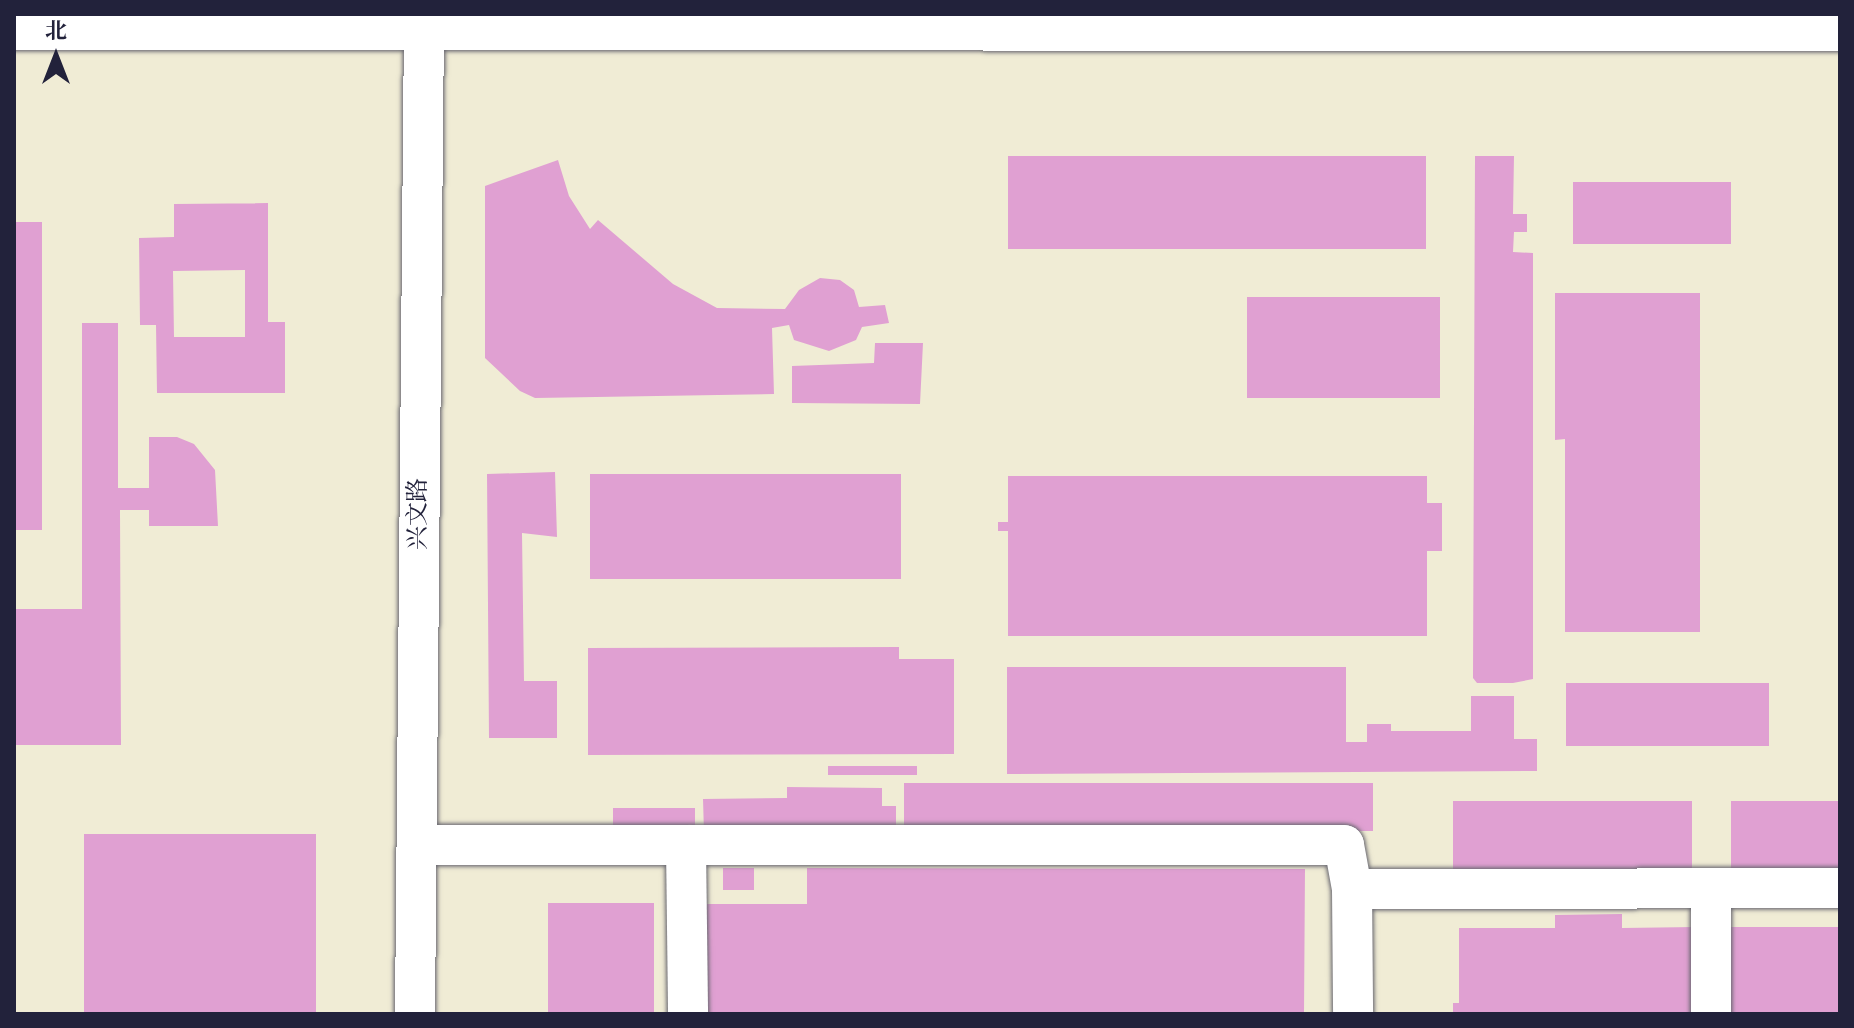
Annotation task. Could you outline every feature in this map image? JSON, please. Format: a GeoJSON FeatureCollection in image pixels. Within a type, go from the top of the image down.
{"type":"FeatureCollection","features":[{"type":"Feature","properties":{"kind":"main road"},"geometry":{"type":"LineString","coordinates":[[14,28],[424,21],[1840,29]]}},
{"type":"Feature","properties":{"kind":"street","name":"兴文路"},"geometry":{"type":"LineString","coordinates":[[415,1014],[424,21]]}},
{"type":"Feature","properties":{"kind":"street"},"geometry":{"type":"LineString","coordinates":[[417,845],[1344,845],[1352,889],[1353,1014]]}},
{"type":"Feature","properties":{"kind":"street"},"geometry":{"type":"LineString","coordinates":[[686,845],[688,1014]]}},
{"type":"Feature","properties":{"kind":"street"},"geometry":{"type":"LineString","coordinates":[[1711,888],[1711,1014]]}},
{"type":"Feature","properties":{"kind":"street"},"geometry":{"type":"LineString","coordinates":[[1352,889],[1840,888]]}},
{"type":"Feature","properties":{"kind":"building"},"geometry":{"type":"Polygon","coordinates":[[[1008,156],[1426,156],[1426,249],[1008,249],[1008,156]]]}},
{"type":"Feature","properties":{"kind":"building"},"geometry":{"type":"Polygon","coordinates":[[[1475,156],[1514,156],[1513,214],[1527,214],[1527,232],[1514,232],[1513,252],[1533,253],[1533,679],[1513,683],[1477,683],[1473,678],[1475,156]]]}},
{"type":"Feature","properties":{"kind":"building"},"geometry":{"type":"Polygon","coordinates":[[[558,160],[569,196],[590,229],[598,220],[673,284],[717,308],[785,309],[799,290],[820,278],[840,280],[854,290],[859,307],[885,305],[889,323],[862,327],[856,340],[829,351],[794,340],[789,325],[772,328],[774,394],[535,398],[520,391],[485,358],[485,186],[558,160]]]}},
{"type":"Feature","properties":{"kind":"building"},"geometry":{"type":"Polygon","coordinates":[[[1573,182],[1731,182],[1731,244],[1573,244],[1573,182]]]}},
{"type":"Feature","properties":{"kind":"building"},"geometry":{"type":"Polygon","coordinates":[[[268,203],[268,322],[285,322],[285,393],[157,393],[156,325],[140,325],[139,238],[174,237],[174,204],[268,203]],[[245,270],[173,271],[174,337],[245,337],[245,270]]]}},
{"type":"Feature","properties":{"kind":"building"},"geometry":{"type":"Polygon","coordinates":[[[14,222],[42,222],[42,530],[14,530],[14,222]]]}},
{"type":"Feature","properties":{"kind":"building"},"geometry":{"type":"Polygon","coordinates":[[[1555,293],[1700,293],[1700,632],[1565,632],[1565,439],[1555,440],[1555,293]]]}},
{"type":"Feature","properties":{"kind":"building"},"geometry":{"type":"Polygon","coordinates":[[[1247,297],[1440,297],[1440,398],[1247,398],[1247,297]]]}},
{"type":"Feature","properties":{"kind":"building"},"geometry":{"type":"Polygon","coordinates":[[[82,323],[118,323],[118,488],[149,488],[149,437],[177,437],[194,444],[215,470],[218,526],[149,526],[149,510],[120,510],[121,745],[14,745],[14,609],[82,609],[82,323]]]}},
{"type":"Feature","properties":{"kind":"building"},"geometry":{"type":"Polygon","coordinates":[[[875,343],[923,343],[920,404],[792,403],[792,366],[874,363],[875,343]]]}},
{"type":"Feature","properties":{"kind":"building"},"geometry":{"type":"Polygon","coordinates":[[[555,472],[557,537],[522,533],[524,681],[557,681],[557,738],[489,738],[487,474],[555,472]]]}},
{"type":"Feature","properties":{"kind":"building"},"geometry":{"type":"Polygon","coordinates":[[[590,474],[901,474],[901,579],[590,579],[590,474]]]}},
{"type":"Feature","properties":{"kind":"building"},"geometry":{"type":"Polygon","coordinates":[[[1008,476],[1427,476],[1427,503],[1442,503],[1442,551],[1427,551],[1427,636],[1008,636],[1008,531],[998,531],[998,522],[1008,522],[1008,476]]]}},
{"type":"Feature","properties":{"kind":"building"},"geometry":{"type":"Polygon","coordinates":[[[899,647],[899,659],[954,659],[954,754],[588,755],[588,648],[899,647]]]}},
{"type":"Feature","properties":{"kind":"building"},"geometry":{"type":"Polygon","coordinates":[[[1007,667],[1346,667],[1346,742],[1367,742],[1367,724],[1391,724],[1391,731],[1471,731],[1471,696],[1514,696],[1514,739],[1537,739],[1537,771],[1007,774],[1007,667]]]}},
{"type":"Feature","properties":{"kind":"building"},"geometry":{"type":"Polygon","coordinates":[[[1566,683],[1769,683],[1769,746],[1566,746],[1566,683]]]}},
{"type":"Feature","properties":{"kind":"building"},"geometry":{"type":"Polygon","coordinates":[[[828,766],[917,766],[917,775],[828,775],[828,766]]]}},
{"type":"Feature","properties":{"kind":"building"},"geometry":{"type":"Polygon","coordinates":[[[904,783],[1373,783],[1373,831],[904,831],[904,783]]]}},
{"type":"Feature","properties":{"kind":"building"},"geometry":{"type":"Polygon","coordinates":[[[787,787],[882,788],[882,806],[896,806],[896,825],[787,825],[787,833],[704,833],[703,799],[787,798],[787,787]]]}},
{"type":"Feature","properties":{"kind":"building"},"geometry":{"type":"Polygon","coordinates":[[[1453,801],[1692,801],[1692,875],[1453,875],[1453,801]]]}},
{"type":"Feature","properties":{"kind":"building"},"geometry":{"type":"Polygon","coordinates":[[[1731,801],[1840,801],[1840,877],[1731,877],[1731,801]]]}},
{"type":"Feature","properties":{"kind":"building"},"geometry":{"type":"Polygon","coordinates":[[[613,808],[695,808],[695,834],[613,834],[613,808]]]}},
{"type":"Feature","properties":{"kind":"building"},"geometry":{"type":"Polygon","coordinates":[[[84,834],[316,834],[316,1014],[84,1014],[84,834]]]}},
{"type":"Feature","properties":{"kind":"building"},"geometry":{"type":"Polygon","coordinates":[[[723,868],[754,868],[754,890],[723,890],[723,868]]]}},
{"type":"Feature","properties":{"kind":"building"},"geometry":{"type":"Polygon","coordinates":[[[807,868],[1305,869],[1304,1014],[704,1014],[704,904],[807,904],[807,868]]]}},
{"type":"Feature","properties":{"kind":"building"},"geometry":{"type":"Polygon","coordinates":[[[548,903],[654,903],[654,1014],[548,1014],[548,903]]]}},
{"type":"Feature","properties":{"kind":"building"},"geometry":{"type":"Polygon","coordinates":[[[1622,914],[1622,928],[1695,927],[1695,1014],[1453,1014],[1453,1003],[1459,1003],[1459,928],[1555,928],[1555,915],[1622,914]]]}},
{"type":"Feature","properties":{"kind":"building"},"geometry":{"type":"Polygon","coordinates":[[[1730,927],[1840,927],[1840,1014],[1730,1014],[1730,927]]]}}]}
